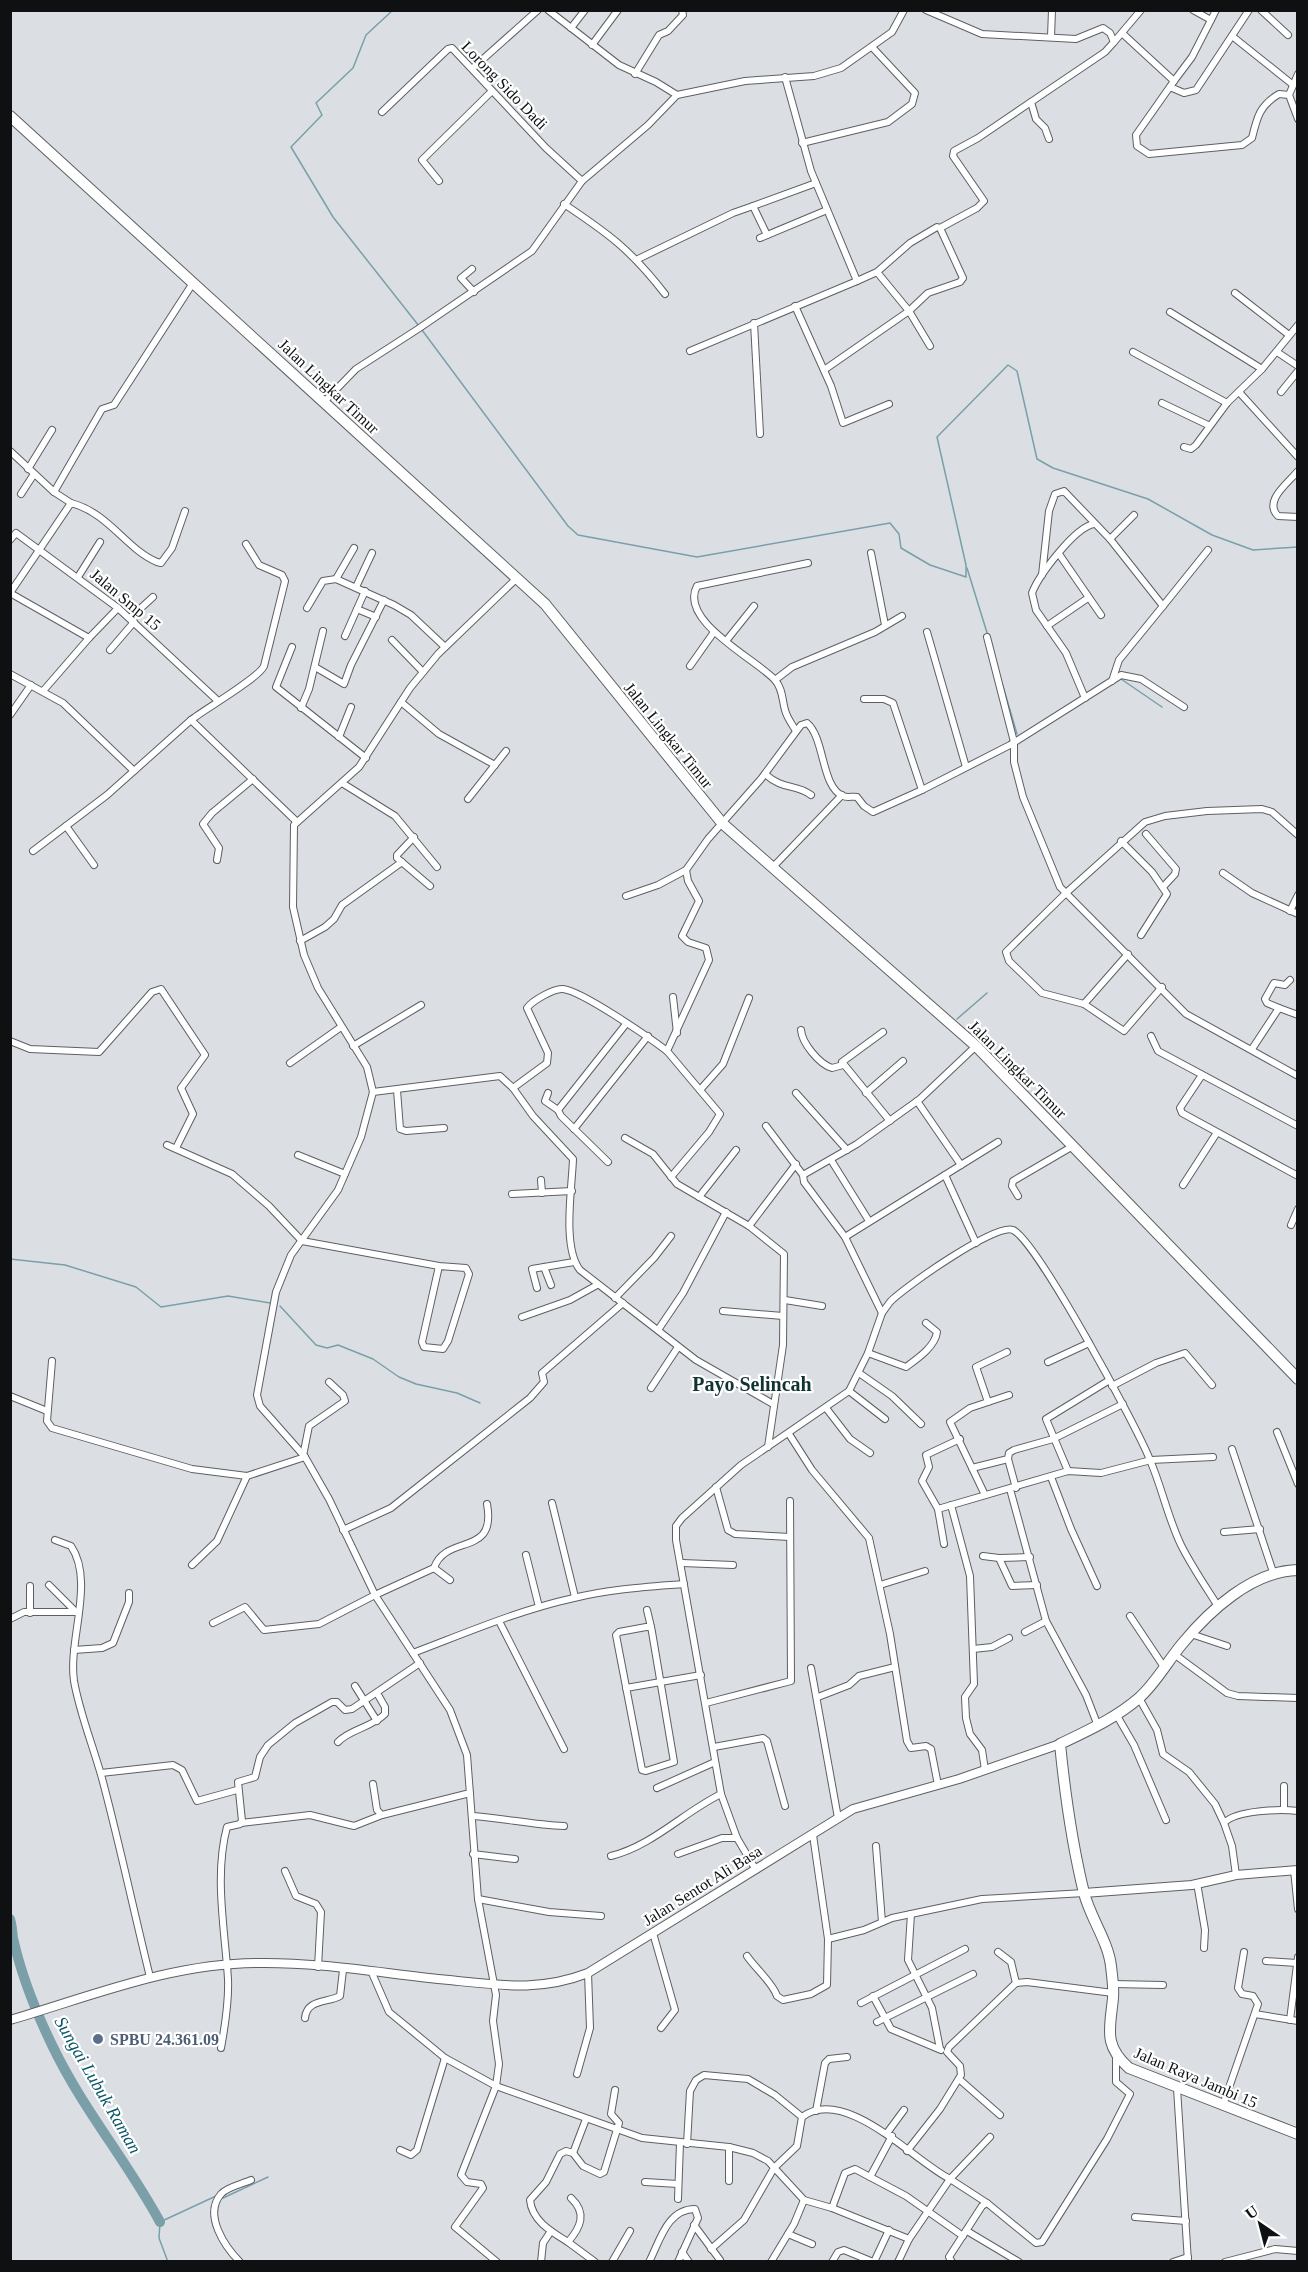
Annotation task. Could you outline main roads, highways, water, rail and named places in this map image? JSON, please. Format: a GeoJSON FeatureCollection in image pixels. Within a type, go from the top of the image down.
{"type":"FeatureCollection","features":[{"type":"Feature","properties":{"kind":"highway","name":"Jalan Lingkar Timur"},"geometry":{"type":"LineString","coordinates":[[10,116],[553,613],[722,824],[976,1046],[1298,1379]]}},
{"type":"Feature","properties":{"kind":"highway","name":"Jalan Sentot Ali Basa"},"geometry":{"type":"LineString","coordinates":[[1060,1744],[1098,1725],[1139,1698],[1191,1634],[1219,1608],[1273,1572],[1298,1569]]}},
{"type":"Feature","properties":{"kind":"highway","name":"Jalan Raya Jambi 15"},"geometry":{"type":"LineString","coordinates":[[1060,1744],[1065,1797],[1084,1893],[1110,1961],[1113,1989],[1108,2027],[1111,2047],[1129,2068],[1298,2134]]}},
{"type":"Feature","properties":{"kind":"main road","name":"Jalan Sentot Ali Basa"},"geometry":{"type":"LineString","coordinates":[[10,2020],[150,1977],[210,1964],[261,1962],[494,1984],[537,1986],[563,1983],[588,1973],[838,1818],[871,1803],[938,1785],[1060,1744]]}},
{"type":"Feature","properties":{"kind":"main road"},"geometry":{"type":"LineString","coordinates":[[1084,1893],[1197,1883],[1236,1875],[1296,1870]]}},
{"type":"Feature","properties":{"kind":"waterway"},"geometry":{"type":"LineString","coordinates":[[393,10],[366,35],[353,68],[316,103],[322,115],[291,147],[333,217],[419,326]]}},
{"type":"Feature","properties":{"kind":"waterway"},"geometry":{"type":"LineString","coordinates":[[422,330],[568,526],[578,535],[697,557],[890,523],[899,534],[901,548],[930,565],[966,577],[966,565],[937,437],[1008,365],[1017,371],[1037,459],[1053,468],[1148,499],[1212,535],[1253,550],[1298,547]]}},
{"type":"Feature","properties":{"kind":"waterway"},"geometry":{"type":"LineString","coordinates":[[967,568],[988,636]]}},
{"type":"Feature","properties":{"kind":"waterway"},"geometry":{"type":"LineString","coordinates":[[1121,679],[1162,707]]}},
{"type":"Feature","properties":{"kind":"waterway"},"geometry":{"type":"LineString","coordinates":[[1002,683],[1017,734]]}},
{"type":"Feature","properties":{"kind":"waterway"},"geometry":{"type":"LineString","coordinates":[[957,1019],[987,993]]}},
{"type":"Feature","properties":{"kind":"waterway"},"geometry":{"type":"LineString","coordinates":[[10,1259],[65,1265],[136,1287],[161,1307],[228,1296],[270,1303]]}},
{"type":"Feature","properties":{"kind":"waterway"},"geometry":{"type":"LineString","coordinates":[[280,1306],[316,1345],[327,1348],[338,1345],[373,1359],[399,1377],[416,1384],[457,1393],[480,1403]]}},
{"type":"Feature","properties":{"kind":"waterway","name":"Sungai Lubuk Raman"},"geometry":{"type":"LineString","coordinates":[[10,1919],[16,1952],[52,2045],[77,2091],[160,2222]]}},
{"type":"Feature","properties":{"kind":"waterway"},"geometry":{"type":"LineString","coordinates":[[223,2198],[268,2177]]}},
{"type":"Feature","properties":{"kind":"waterway"},"geometry":{"type":"LineString","coordinates":[[168,2262],[159,2238],[160,2222],[216,2196]]}},
{"type":"Feature","properties":{"kind":"place","name":"SPBU 24.361.09"},"geometry":{"type":"Point","coordinates":[98,2039]}},
{"type":"Feature","properties":{"kind":"district","name":"Payo Selincah"},"geometry":{"type":"Point","coordinates":[752,1384]}}]}
